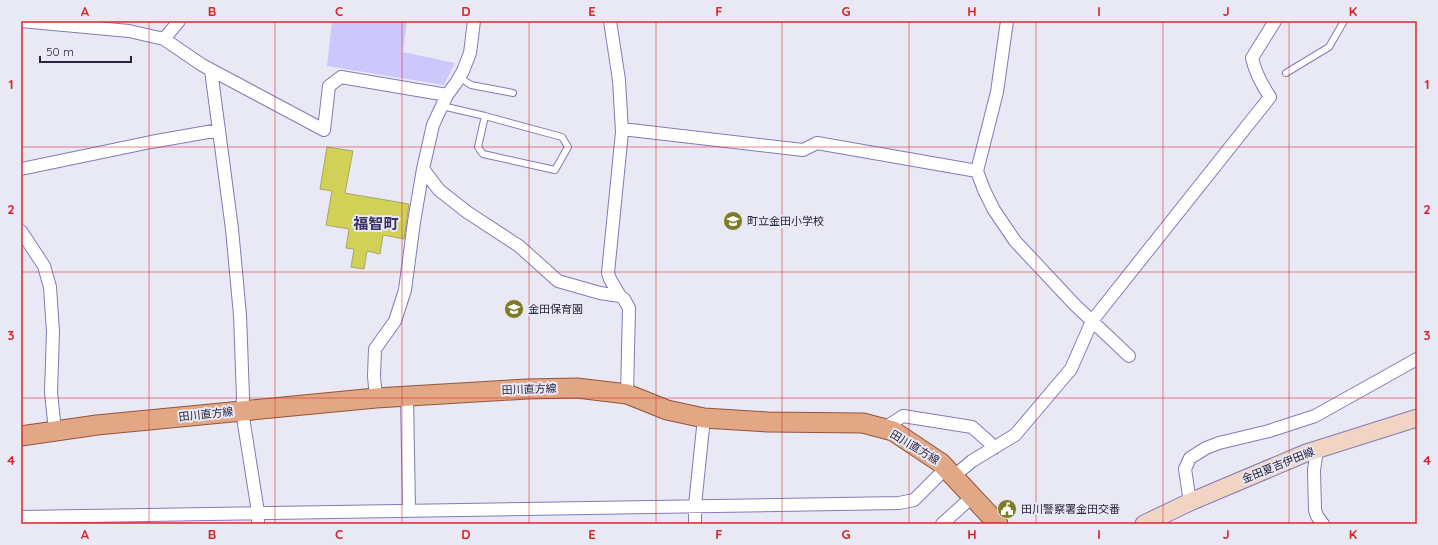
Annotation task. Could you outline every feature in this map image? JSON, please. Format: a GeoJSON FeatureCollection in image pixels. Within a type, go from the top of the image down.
{"type":"FeatureCollection","features":[{"type":"Feature","properties":{"kind":"main road","name":"田川直方線"},"geometry":{"type":"LineString","coordinates":[[21,436],[97,425],[376,398],[527,389],[577,388],[627,394],[667,410],[704,418],[768,422],[863,423],[893,432],[941,462],[998,524]]}},
{"type":"Feature","properties":{"kind":"main road","name":"金田夏吉伊田線"},"geometry":{"type":"LineString","coordinates":[[1144,524],[1190,502],[1306,453],[1416,420]]}},
{"type":"Feature","properties":{"kind":"street"},"geometry":{"type":"LineString","coordinates":[[21,21],[129,26],[164,39],[211,70],[324,130],[329,86],[341,77],[447,95]]}},
{"type":"Feature","properties":{"kind":"street"},"geometry":{"type":"LineString","coordinates":[[164,39],[179,21]]}},
{"type":"Feature","properties":{"kind":"street"},"geometry":{"type":"LineString","coordinates":[[376,398],[374,376],[375,349],[395,321],[405,290],[423,169],[433,125],[447,95],[459,77],[470,53],[474,21]]}},
{"type":"Feature","properties":{"kind":"street"},"geometry":{"type":"LineString","coordinates":[[610,21],[619,80],[622,129],[608,273],[620,296],[624,299],[629,308],[627,394]]}},
{"type":"Feature","properties":{"kind":"street"},"geometry":{"type":"LineString","coordinates":[[1007,21],[997,92],[977,171],[994,210],[1015,241],[1092,321],[1129,356]]}},
{"type":"Feature","properties":{"kind":"street"},"geometry":{"type":"LineString","coordinates":[[21,517],[258,518],[409,510],[899,503],[914,500],[950,472],[972,461],[1015,435],[1071,369],[1092,321],[1270,96],[1263,86],[1252,58],[1275,21]]}},
{"type":"Feature","properties":{"kind":"street"},"geometry":{"type":"LineString","coordinates":[[211,70],[232,229],[239,307],[243,397],[242,411],[258,518]]}},
{"type":"Feature","properties":{"kind":"street"},"geometry":{"type":"LineString","coordinates":[[622,129],[803,150],[817,143],[977,171]]}},
{"type":"Feature","properties":{"kind":"street"},"geometry":{"type":"LineString","coordinates":[[21,169],[151,142],[219,130]]}},
{"type":"Feature","properties":{"kind":"street"},"geometry":{"type":"LineString","coordinates":[[423,169],[439,190],[467,212],[518,246],[558,281],[600,293],[620,296]]}},
{"type":"Feature","properties":{"kind":"street"},"geometry":{"type":"LineString","coordinates":[[21,231],[44,266],[50,287],[53,332],[51,392],[55,431]]}},
{"type":"Feature","properties":{"kind":"street"},"geometry":{"type":"LineString","coordinates":[[1190,502],[1185,469],[1190,458],[1201,451],[1219,443],[1269,431],[1315,416],[1417,359]]}},
{"type":"Feature","properties":{"kind":"street"},"geometry":{"type":"LineString","coordinates":[[407,396],[409,510]]}},
{"type":"Feature","properties":{"kind":"street"},"geometry":{"type":"LineString","coordinates":[[883,429],[903,416],[972,427],[994,448]]}},
{"type":"Feature","properties":{"kind":"street"},"geometry":{"type":"LineString","coordinates":[[695,524],[695,506],[704,418]]}},
{"type":"Feature","properties":{"kind":"street"},"geometry":{"type":"LineString","coordinates":[[1317,450],[1314,470],[1315,510],[1317,516],[1323,524]]}},
{"type":"Feature","properties":{"kind":"street"},"geometry":{"type":"LineString","coordinates":[[942,524],[972,497]]}},
{"type":"Feature","properties":{"kind":"lane"},"geometry":{"type":"LineString","coordinates":[[1286,73],[1329,47],[1344,21]]}},
{"type":"Feature","properties":{"kind":"lane"},"geometry":{"type":"LineString","coordinates":[[459,77],[471,85],[513,94]]}},
{"type":"Feature","properties":{"kind":"lane"},"geometry":{"type":"LineString","coordinates":[[442,106],[485,116],[562,137],[568,147],[555,170],[483,154],[478,147],[485,116]]}},
{"type":"Feature","properties":{"kind":"shaded area"},"geometry":{"type":"Polygon","coordinates":[[[332,21],[407,21],[403,52],[455,63],[444,85],[327,66],[332,21]]]}},
{"type":"Feature","properties":{"kind":"building"},"geometry":{"type":"Polygon","coordinates":[[[327,147],[353,151],[345,193],[409,204],[404,239],[383,235],[380,254],[367,251],[364,269],[351,267],[354,249],[346,248],[349,229],[326,225],[332,191],[320,189],[327,147]]]}},
{"type":"Feature","properties":{"kind":"place","name":"町立金田小学校"},"geometry":{"type":"Point","coordinates":[733,221]}},
{"type":"Feature","properties":{"kind":"place","name":"金田保育園"},"geometry":{"type":"Point","coordinates":[514,309]}},
{"type":"Feature","properties":{"kind":"place","name":"田川警察署金田交番"},"geometry":{"type":"Point","coordinates":[1007,509]}},
{"type":"Feature","properties":{"kind":"district","name":"福智町"},"geometry":{"type":"Point","coordinates":[376,224]}}]}
